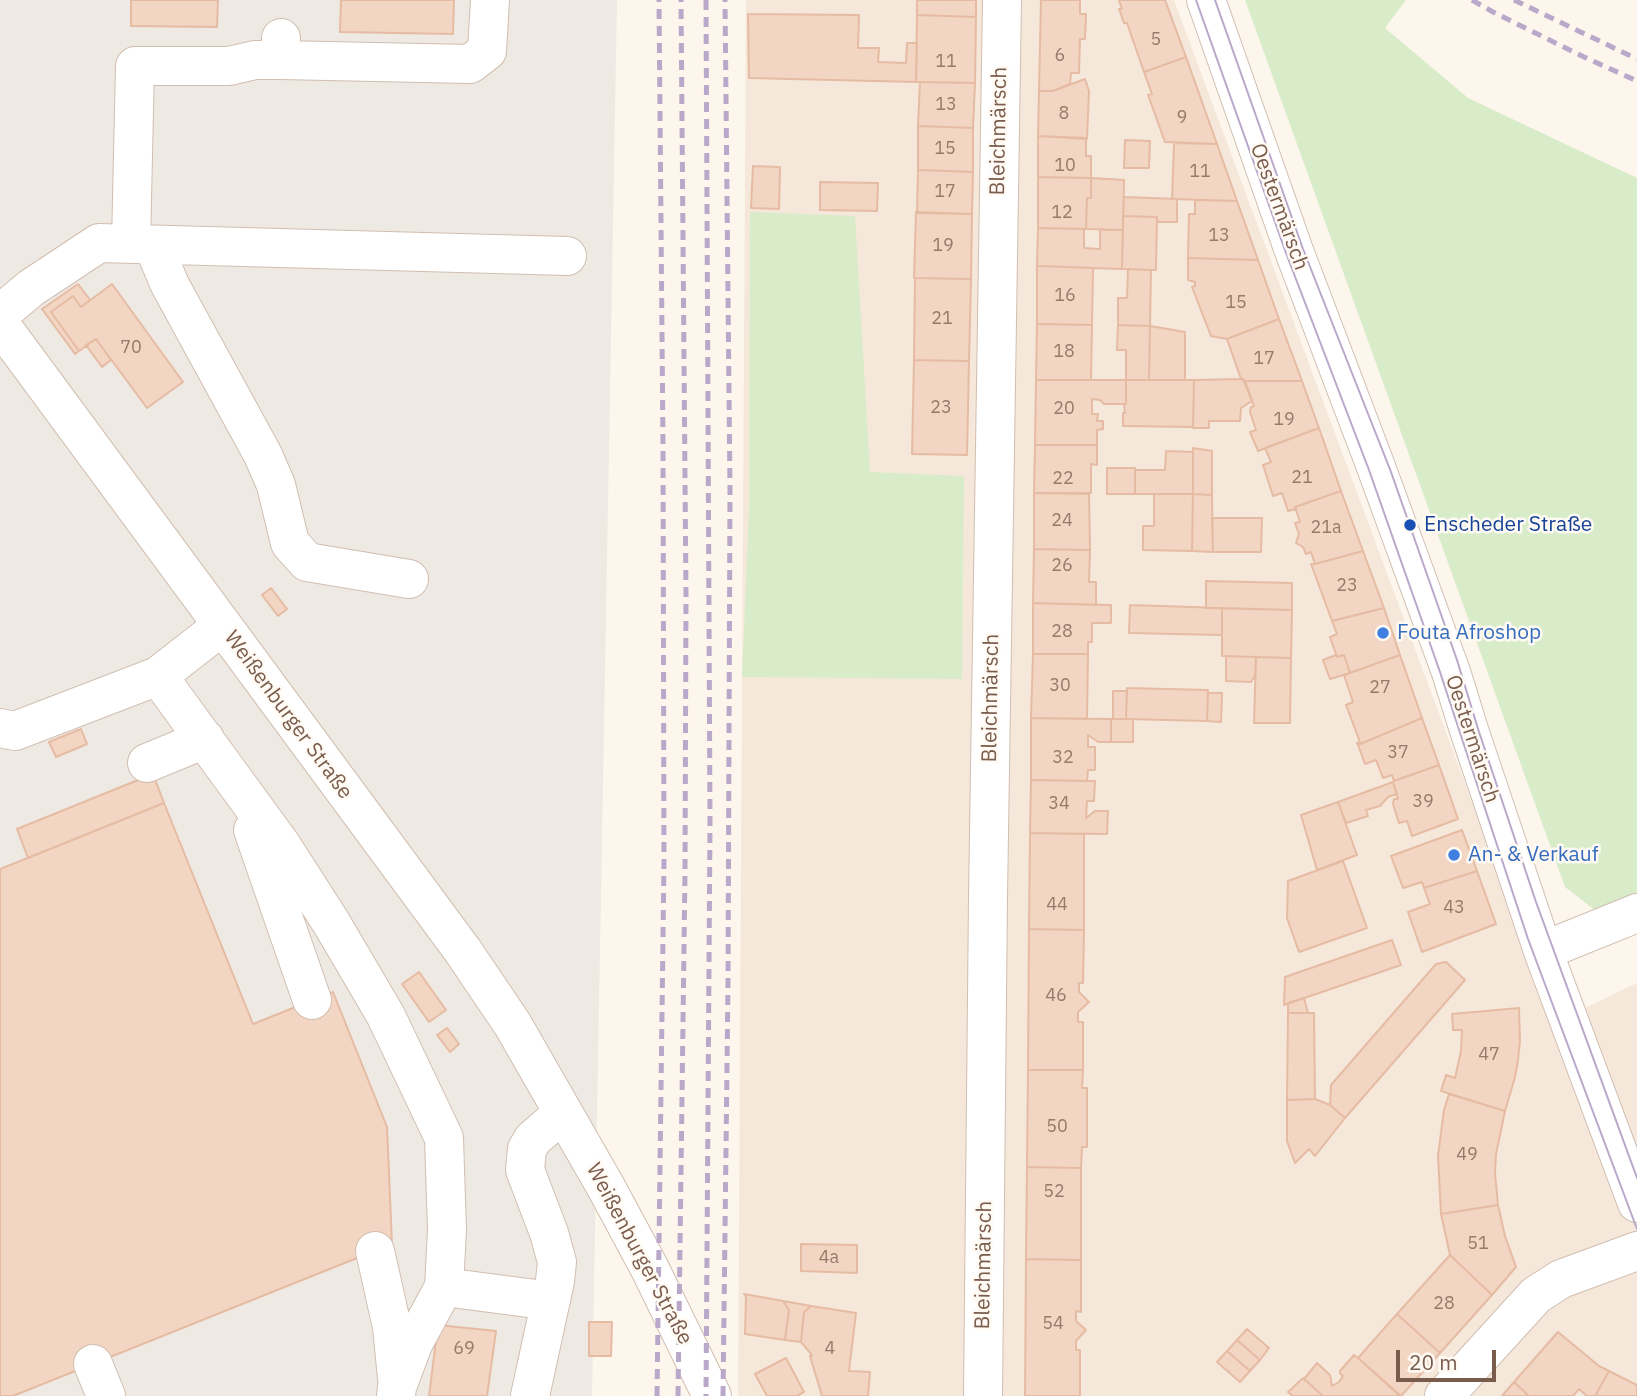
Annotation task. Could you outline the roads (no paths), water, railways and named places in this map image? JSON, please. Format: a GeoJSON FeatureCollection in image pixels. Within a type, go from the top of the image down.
{"type":"FeatureCollection","features":[{"type":"Feature","properties":{"kind":"street"},"geometry":{"type":"LineString","coordinates":[[409,579],[307,562],[290,543],[276,485],[263,455],[170,285],[142,245],[135,66],[229,66],[255,60],[280,49],[470,64],[487,51],[490,0]]}},
{"type":"Feature","properties":{"kind":"street","name":"Bleichmärsch"},"geometry":{"type":"LineString","coordinates":[[983,1396],[1002,0]]}},
{"type":"Feature","properties":{"kind":"street","name":"Oestermärsch"},"geometry":{"type":"LineString","coordinates":[[1206,0],[1294,251],[1451,672],[1543,951],[1637,1203]]}},
{"type":"Feature","properties":{"kind":"street"},"geometry":{"type":"LineString","coordinates":[[0,314],[31,288],[99,243],[567,256]]}},
{"type":"Feature","properties":{"kind":"street","name":"Weißenburger Straße"},"geometry":{"type":"LineString","coordinates":[[0,324],[463,951],[513,1025],[650,1269],[712,1396]]}},
{"type":"Feature","properties":{"kind":"street"},"geometry":{"type":"LineString","coordinates":[[0,728],[15,731],[159,676],[222,626]]}},
{"type":"Feature","properties":{"kind":"street"},"geometry":{"type":"LineString","coordinates":[[159,676],[282,845],[339,935],[386,1016],[444,1138],[447,1230],[444,1287],[389,1393]]}},
{"type":"Feature","properties":{"kind":"street"},"geometry":{"type":"LineString","coordinates":[[147,763],[205,739]]}},
{"type":"Feature","properties":{"kind":"street"},"geometry":{"type":"LineString","coordinates":[[232,778],[261,849],[312,1000]]}},
{"type":"Feature","properties":{"kind":"street"},"geometry":{"type":"LineString","coordinates":[[1543,951],[1637,913]]}},
{"type":"Feature","properties":{"kind":"street"},"geometry":{"type":"LineString","coordinates":[[530,1396],[557,1262],[525,1170],[527,1149],[533,1139],[563,1113]]}},
{"type":"Feature","properties":{"kind":"street"},"geometry":{"type":"LineString","coordinates":[[374,1251],[392,1327],[389,1393]]}},
{"type":"Feature","properties":{"kind":"street"},"geometry":{"type":"LineString","coordinates":[[1444,1396],[1536,1295],[1561,1279],[1637,1251]]}},
{"type":"Feature","properties":{"kind":"street"},"geometry":{"type":"LineString","coordinates":[[444,1287],[551,1301]]}},
{"type":"Feature","properties":{"kind":"tram line"},"geometry":{"type":"LineString","coordinates":[[1196,0],[1286,253],[1369,470],[1440,672],[1528,939],[1637,1229]]}},
{"type":"Feature","properties":{"kind":"tram line"},"geometry":{"type":"LineString","coordinates":[[1215,0],[1303,249],[1391,472],[1457,660],[1536,902],[1637,1178]]}},
{"type":"Feature","properties":{"kind":"railway"},"geometry":{"type":"LineString","coordinates":[[657,1396],[664,861],[659,0]]}},
{"type":"Feature","properties":{"kind":"railway"},"geometry":{"type":"LineString","coordinates":[[678,1396],[686,597],[681,0]]}},
{"type":"Feature","properties":{"kind":"railway"},"geometry":{"type":"LineString","coordinates":[[706,0],[710,822],[706,1396]]}},
{"type":"Feature","properties":{"kind":"railway"},"geometry":{"type":"LineString","coordinates":[[723,1396],[730,491],[725,0]]}},
{"type":"Feature","properties":{"kind":"railway"},"geometry":{"type":"LineString","coordinates":[[1472,0],[1637,81]]}},
{"type":"Feature","properties":{"kind":"railway"},"geometry":{"type":"LineString","coordinates":[[1514,0],[1637,59]]}},
{"type":"Feature","properties":{"kind":"place","name":"Enscheder Straße"},"geometry":{"type":"Point","coordinates":[1410,525]}},
{"type":"Feature","properties":{"kind":"place","name":"Fouta Afroshop"},"geometry":{"type":"Point","coordinates":[1383,633]}},
{"type":"Feature","properties":{"kind":"place","name":"An- & Verkauf"},"geometry":{"type":"Point","coordinates":[1454,855]}}]}
